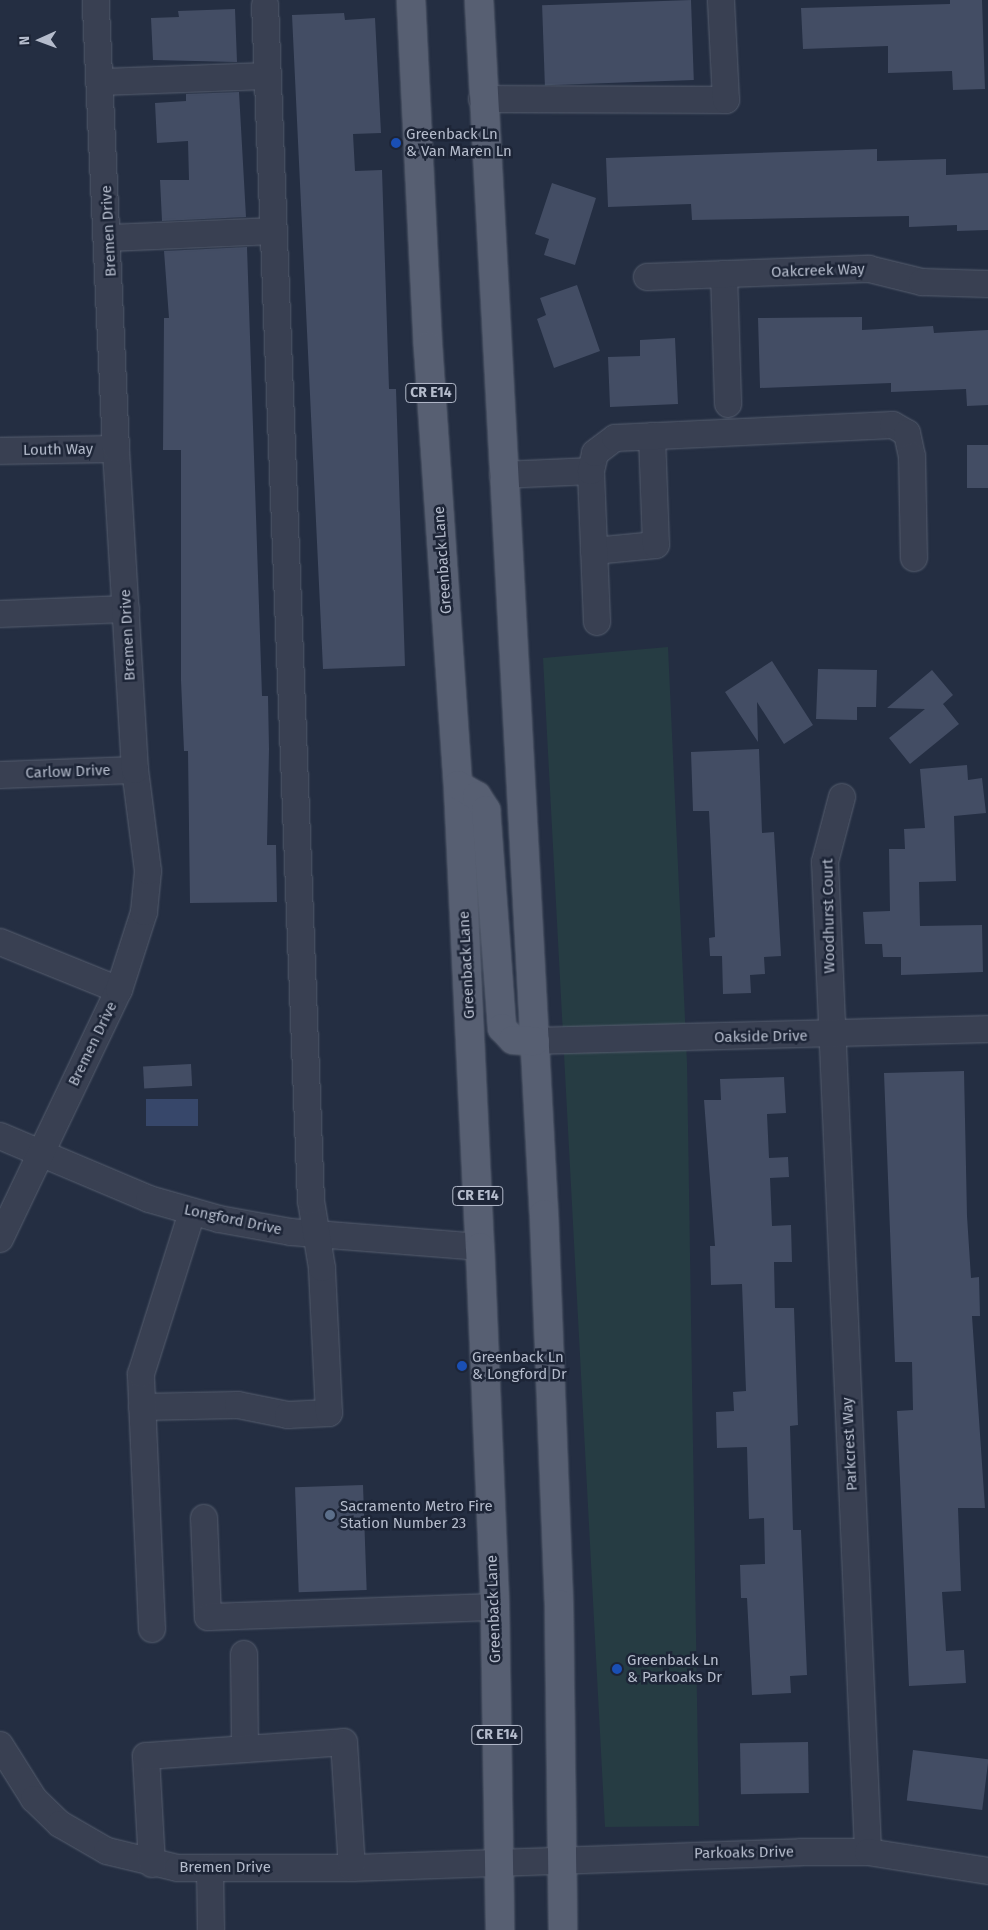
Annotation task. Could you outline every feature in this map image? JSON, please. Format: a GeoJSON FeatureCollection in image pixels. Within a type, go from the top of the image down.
{"type":"FeatureCollection","features":[{"type":"Feature","properties":{"kind":"main road","name":"Greenback Lane"},"geometry":{"type":"LineString","coordinates":[[411,0],[428,346],[458,785],[480,1247],[495,1607],[500,1930]]}},
{"type":"Feature","properties":{"kind":"main road"},"geometry":{"type":"LineString","coordinates":[[479,0],[482,99],[535,1042],[559,1604],[563,1930]]}},
{"type":"Feature","properties":{"kind":"main road"},"geometry":{"type":"LineString","coordinates":[[458,785],[477,796],[486,810],[502,1028],[513,1040],[535,1042]]}},
{"type":"Feature","properties":{"kind":"street","name":"Bremen Drive"},"geometry":{"type":"LineString","coordinates":[[0,1239],[119,990],[144,912],[148,872],[136,770],[116,449],[110,238],[96,0]]}},
{"type":"Feature","properties":{"kind":"street"},"geometry":{"type":"LineString","coordinates":[[482,99],[726,100],[721,0]]}},
{"type":"Feature","properties":{"kind":"street"},"geometry":{"type":"LineString","coordinates":[[142,1407],[238,1405],[288,1416],[329,1413],[322,1268],[316,1234],[264,5]]}},
{"type":"Feature","properties":{"kind":"street"},"geometry":{"type":"LineString","coordinates":[[101,82],[268,76]]}},
{"type":"Feature","properties":{"kind":"street"},"geometry":{"type":"LineString","coordinates":[[110,238],[274,231]]}},
{"type":"Feature","properties":{"kind":"street","name":"Oakcreek Way"},"geometry":{"type":"LineString","coordinates":[[647,278],[869,269],[922,282],[988,284]]}},
{"type":"Feature","properties":{"kind":"street"},"geometry":{"type":"LineString","coordinates":[[724,274],[728,404]]}},
{"type":"Feature","properties":{"kind":"street"},"geometry":{"type":"LineString","coordinates":[[597,622],[591,471],[595,453],[603,444],[615,438],[893,425],[907,434],[912,456],[914,558]]}},
{"type":"Feature","properties":{"kind":"street"},"geometry":{"type":"LineString","coordinates":[[594,551],[656,545],[652,436]]}},
{"type":"Feature","properties":{"kind":"street","name":"Louth Way"},"geometry":{"type":"LineString","coordinates":[[0,451],[116,449]]}},
{"type":"Feature","properties":{"kind":"street"},"geometry":{"type":"LineString","coordinates":[[503,475],[591,471]]}},
{"type":"Feature","properties":{"kind":"street"},"geometry":{"type":"LineString","coordinates":[[0,614],[126,609]]}},
{"type":"Feature","properties":{"kind":"street","name":"Carlow Drive"},"geometry":{"type":"LineString","coordinates":[[0,775],[136,770]]}},
{"type":"Feature","properties":{"kind":"street","name":"Woodhurst Court"},"geometry":{"type":"LineString","coordinates":[[832,1036],[825,862],[842,797]]}},
{"type":"Feature","properties":{"kind":"street"},"geometry":{"type":"LineString","coordinates":[[0,942],[119,990]]}},
{"type":"Feature","properties":{"kind":"street","name":"Oakside Drive"},"geometry":{"type":"LineString","coordinates":[[535,1042],[832,1036],[988,1029]]}},
{"type":"Feature","properties":{"kind":"street","name":"Parkcrest Way"},"geometry":{"type":"LineString","coordinates":[[832,1036],[868,1852]]}},
{"type":"Feature","properties":{"kind":"street","name":"Longford Drive"},"geometry":{"type":"LineString","coordinates":[[0,1136],[40,1154],[192,1212],[316,1234],[480,1247]]}},
{"type":"Feature","properties":{"kind":"street"},"geometry":{"type":"LineString","coordinates":[[152,1629],[141,1374],[192,1212]]}},
{"type":"Feature","properties":{"kind":"street"},"geometry":{"type":"LineString","coordinates":[[204,1518],[208,1617],[495,1607]]}},
{"type":"Feature","properties":{"kind":"street"},"geometry":{"type":"LineString","coordinates":[[244,1654],[245,1749]]}},
{"type":"Feature","properties":{"kind":"street"},"geometry":{"type":"LineString","coordinates":[[152,1864],[146,1756],[344,1742],[352,1868]]}},
{"type":"Feature","properties":{"kind":"street","name":"Bremen Drive"},"geometry":{"type":"LineString","coordinates":[[3,1756],[34,1799],[60,1824],[107,1851],[152,1864],[210,1868],[352,1868],[499,1862]]}},
{"type":"Feature","properties":{"kind":"street","name":"Parkoaks Drive"},"geometry":{"type":"LineString","coordinates":[[499,1862],[868,1852],[988,1871]]}},
{"type":"Feature","properties":{"kind":"street"},"geometry":{"type":"LineString","coordinates":[[210,1868],[211,1930]]}},
{"type":"Feature","properties":{"kind":"shaded area"},"geometry":{"type":"Polygon","coordinates":[[[668,647],[687,1063],[699,1826],[605,1827],[543,658],[668,647]]]}},
{"type":"Feature","properties":{"kind":"water"},"geometry":{"type":"Polygon","coordinates":[[[146,1099],[198,1099],[198,1126],[146,1126],[146,1099]]]}},
{"type":"Feature","properties":{"kind":"building"},"geometry":{"type":"Polygon","coordinates":[[[691,0],[694,80],[545,85],[542,5],[691,0]]]}},
{"type":"Feature","properties":{"kind":"building"},"geometry":{"type":"Polygon","coordinates":[[[950,0],[982,0],[985,89],[953,90],[952,71],[888,73],[888,46],[803,49],[801,8],[950,4],[950,0]]]}},
{"type":"Feature","properties":{"kind":"building"},"geometry":{"type":"Polygon","coordinates":[[[235,9],[237,62],[153,60],[151,18],[179,17],[178,11],[235,9]]]}},
{"type":"Feature","properties":{"kind":"building"},"geometry":{"type":"Polygon","coordinates":[[[344,13],[345,20],[375,18],[381,133],[353,134],[355,171],[382,170],[389,389],[396,389],[405,666],[323,669],[292,15],[344,13]]]}},
{"type":"Feature","properties":{"kind":"building"},"geometry":{"type":"Polygon","coordinates":[[[239,92],[246,217],[162,221],[160,180],[189,180],[188,141],[157,143],[155,103],[186,101],[186,94],[239,92]]]}},
{"type":"Feature","properties":{"kind":"building"},"geometry":{"type":"Polygon","coordinates":[[[877,149],[877,161],[946,159],[946,175],[988,173],[988,230],[957,231],[957,225],[909,227],[909,216],[692,220],[691,204],[608,207],[606,158],[877,149]]]}},
{"type":"Feature","properties":{"kind":"building"},"geometry":{"type":"Polygon","coordinates":[[[552,183],[596,198],[575,265],[544,255],[549,239],[535,234],[552,183]]]}},
{"type":"Feature","properties":{"kind":"building"},"geometry":{"type":"Polygon","coordinates":[[[247,247],[262,696],[268,696],[267,845],[276,845],[277,902],[190,903],[188,751],[184,751],[181,680],[181,450],[163,450],[164,318],[169,318],[164,251],[247,247]]]}},
{"type":"Feature","properties":{"kind":"building"},"geometry":{"type":"Polygon","coordinates":[[[577,285],[600,351],[554,368],[537,319],[546,315],[540,298],[577,285]]]}},
{"type":"Feature","properties":{"kind":"building"},"geometry":{"type":"Polygon","coordinates":[[[862,317],[862,330],[933,326],[934,333],[988,330],[988,405],[967,406],[966,389],[891,392],[891,383],[760,388],[758,318],[862,317]]]}},
{"type":"Feature","properties":{"kind":"building"},"geometry":{"type":"Polygon","coordinates":[[[675,338],[678,404],[610,407],[608,357],[640,356],[640,340],[675,338]]]}},
{"type":"Feature","properties":{"kind":"building"},"geometry":{"type":"Polygon","coordinates":[[[967,445],[988,445],[988,488],[967,488],[967,445]]]}},
{"type":"Feature","properties":{"kind":"building"},"geometry":{"type":"Polygon","coordinates":[[[772,661],[813,725],[784,744],[757,702],[758,742],[725,692],[772,661]]]}},
{"type":"Feature","properties":{"kind":"building"},"geometry":{"type":"Polygon","coordinates":[[[818,669],[877,670],[876,707],[857,707],[857,720],[816,719],[818,669]]]}},
{"type":"Feature","properties":{"kind":"building"},"geometry":{"type":"Polygon","coordinates":[[[932,670],[953,695],[943,704],[959,724],[910,764],[889,738],[925,709],[887,708],[932,670]]]}},
{"type":"Feature","properties":{"kind":"building"},"geometry":{"type":"Polygon","coordinates":[[[759,749],[762,833],[774,832],[781,956],[764,957],[765,974],[750,975],[751,993],[723,994],[722,956],[710,956],[709,938],[715,937],[709,811],[693,811],[691,752],[759,749]]]}},
{"type":"Feature","properties":{"kind":"building"},"geometry":{"type":"Polygon","coordinates":[[[967,765],[968,780],[982,778],[986,813],[954,816],[956,881],[919,882],[920,926],[982,925],[983,972],[901,975],[901,957],[883,957],[882,944],[865,944],[863,912],[890,911],[889,849],[905,849],[904,829],[925,828],[920,769],[967,765]]]}},
{"type":"Feature","properties":{"kind":"building"},"geometry":{"type":"Polygon","coordinates":[[[191,1064],[192,1086],[144,1088],[143,1067],[191,1064]]]}},
{"type":"Feature","properties":{"kind":"building"},"geometry":{"type":"Polygon","coordinates":[[[964,1071],[967,1216],[971,1278],[979,1277],[980,1316],[972,1316],[985,1508],[958,1508],[961,1591],[942,1592],[946,1651],[964,1650],[966,1683],[909,1686],[897,1411],[913,1410],[912,1362],[895,1362],[884,1073],[964,1071]]]}},
{"type":"Feature","properties":{"kind":"building"},"geometry":{"type":"Polygon","coordinates":[[[784,1077],[786,1113],[767,1114],[769,1158],[788,1157],[789,1177],[770,1178],[772,1226],[791,1225],[792,1262],[774,1262],[775,1308],[794,1308],[798,1425],[790,1426],[793,1530],[801,1530],[807,1675],[790,1676],[791,1693],[752,1695],[747,1598],[741,1598],[740,1565],[765,1564],[764,1518],[749,1519],[747,1447],[717,1448],[716,1412],[734,1411],[733,1392],[746,1391],[742,1284],[711,1285],[710,1246],[715,1246],[704,1100],[721,1100],[720,1079],[784,1077]]]}},
{"type":"Feature","properties":{"kind":"building","name":"Sacramento Metro Fire Station Number 23"},"geometry":{"type":"Polygon","coordinates":[[[363,1485],[367,1590],[299,1592],[295,1487],[363,1485]]]}},
{"type":"Feature","properties":{"kind":"building"},"geometry":{"type":"Polygon","coordinates":[[[808,1742],[809,1793],[741,1794],[740,1743],[808,1742]]]}},
{"type":"Feature","properties":{"kind":"building"},"geometry":{"type":"Polygon","coordinates":[[[913,1750],[988,1759],[982,1810],[907,1801],[913,1750]]]}},
{"type":"Feature","properties":{"kind":"place","name":"Greenback Ln & Van Maren Ln"},"geometry":{"type":"Point","coordinates":[396,143]}},
{"type":"Feature","properties":{"kind":"place","name":"Greenback Ln & Longford Dr"},"geometry":{"type":"Point","coordinates":[462,1366]}},
{"type":"Feature","properties":{"kind":"place","name":"Sacramento Metro Fire Station Number 23"},"geometry":{"type":"Point","coordinates":[330,1515]}},
{"type":"Feature","properties":{"kind":"place","name":"Greenback Ln & Parkoaks Dr"},"geometry":{"type":"Point","coordinates":[617,1669]}}]}
